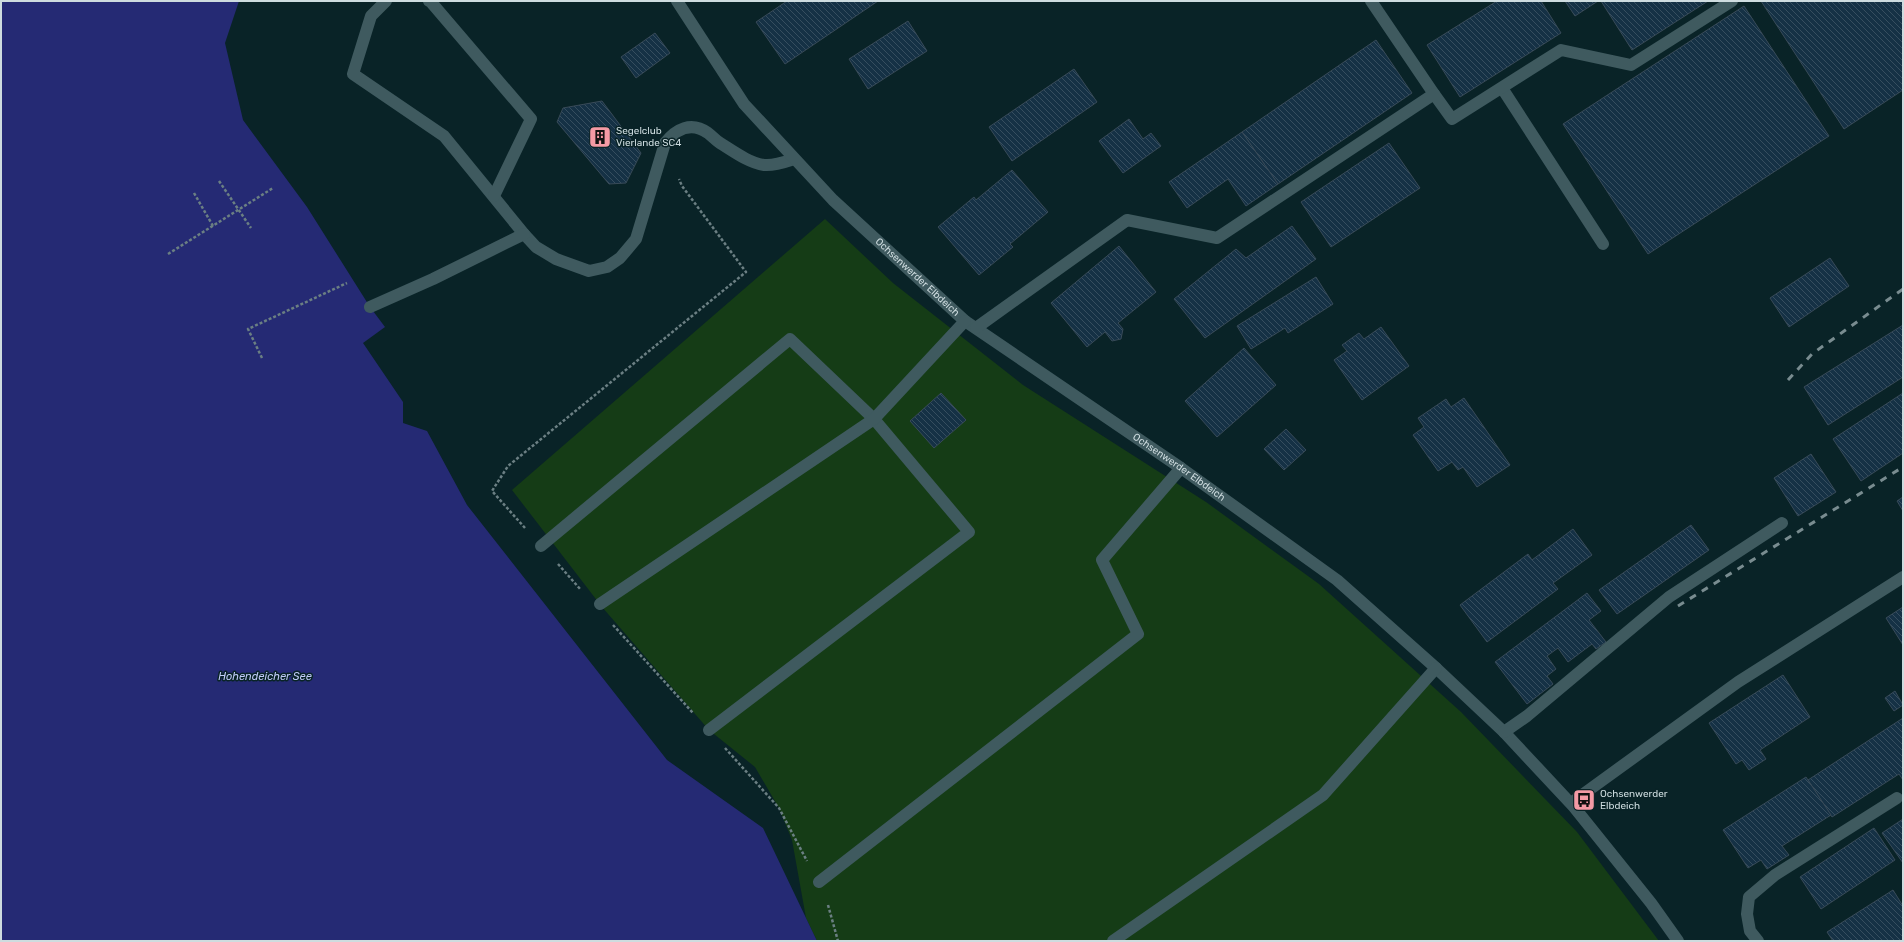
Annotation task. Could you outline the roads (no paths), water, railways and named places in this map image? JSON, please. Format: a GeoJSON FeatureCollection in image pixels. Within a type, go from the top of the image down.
{"type":"FeatureCollection","features":[{"type":"Feature","properties":{"kind":"street"},"geometry":{"type":"LineString","coordinates":[[386,1],[371,16],[353,74],[444,136],[524,234],[536,247],[556,259],[589,271],[607,267],[620,258],[636,239],[665,143],[672,133],[682,128],[693,128],[706,132],[718,142],[752,162],[765,165],[776,165],[794,159]]}},
{"type":"Feature","properties":{"kind":"street"},"geometry":{"type":"LineString","coordinates":[[429,1],[432,2],[532,119],[494,196]]}},
{"type":"Feature","properties":{"kind":"street","name":"Ochsenwerder Elbdeich"},"geometry":{"type":"LineString","coordinates":[[677,1],[744,104],[833,200],[970,325],[1181,468],[1337,580],[1436,668],[1504,732],[1571,803],[1652,904],[1678,941]]}},
{"type":"Feature","properties":{"kind":"street"},"geometry":{"type":"LineString","coordinates":[[1371,1],[1452,119],[1561,50],[1631,65],[1732,1]]}},
{"type":"Feature","properties":{"kind":"street"},"geometry":{"type":"LineString","coordinates":[[1502,88],[1603,244]]}},
{"type":"Feature","properties":{"kind":"street"},"geometry":{"type":"LineString","coordinates":[[600,604],[874,419],[970,325],[1127,220],[1217,238],[1434,94]]}},
{"type":"Feature","properties":{"kind":"street"},"geometry":{"type":"LineString","coordinates":[[370,307],[433,279],[524,234]]}},
{"type":"Feature","properties":{"kind":"street"},"geometry":{"type":"LineString","coordinates":[[541,546],[790,339],[874,419],[969,532],[709,730]]}},
{"type":"Feature","properties":{"kind":"street"},"geometry":{"type":"LineString","coordinates":[[819,882],[1138,634],[1102,560],[1181,468]]}},
{"type":"Feature","properties":{"kind":"street"},"geometry":{"type":"LineString","coordinates":[[1504,732],[1533,712],[1669,597],[1782,523]]}},
{"type":"Feature","properties":{"kind":"street"},"geometry":{"type":"LineString","coordinates":[[1571,803],[1738,682],[1903,577]]}},
{"type":"Feature","properties":{"kind":"street"},"geometry":{"type":"LineString","coordinates":[[1113,941],[1323,795],[1436,668]]}},
{"type":"Feature","properties":{"kind":"street"},"geometry":{"type":"LineString","coordinates":[[1758,941],[1750,931],[1746,914],[1749,897],[1775,875],[1897,798]]}},
{"type":"Feature","properties":{"kind":"water","name":"Hohendeicher See"},"geometry":{"type":"Polygon","coordinates":[[[1,1],[239,1],[225,43],[243,120],[307,207],[370,307],[385,327],[363,343],[403,402],[403,423],[427,431],[467,505],[667,760],[763,828],[817,941],[1,941],[1,1]]]}},
{"type":"Feature","properties":{"kind":"railway"},"geometry":{"type":"LineString","coordinates":[[1788,380],[1812,354],[1903,289]]}},
{"type":"Feature","properties":{"kind":"railway"},"geometry":{"type":"LineString","coordinates":[[1678,606],[1903,467]]}},
{"type":"Feature","properties":{"kind":"place","name":"Segelclub Vierlande SC4"},"geometry":{"type":"Point","coordinates":[600,137]}},
{"type":"Feature","properties":{"kind":"place","name":"Ochsenwerder Elbdeich"},"geometry":{"type":"Point","coordinates":[1584,800]}}]}
